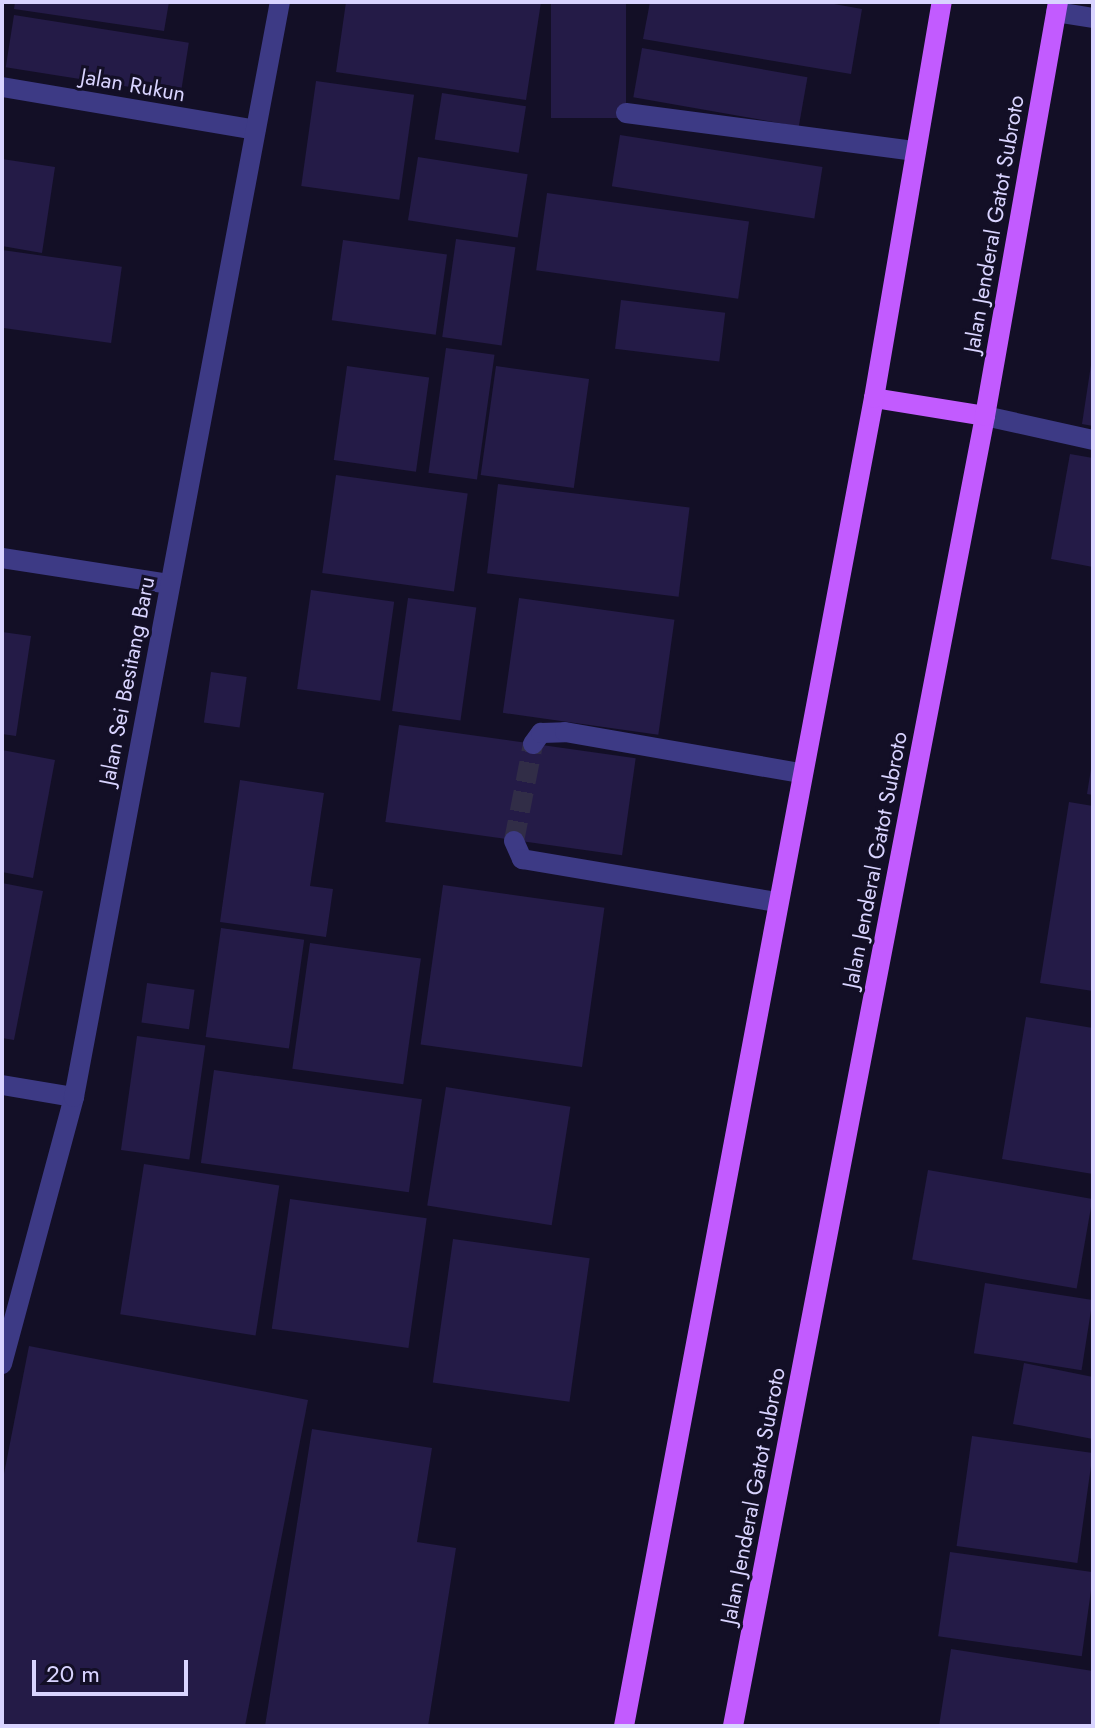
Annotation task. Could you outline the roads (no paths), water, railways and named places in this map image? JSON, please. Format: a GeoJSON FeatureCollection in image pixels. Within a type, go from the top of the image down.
{"type":"FeatureCollection","features":[{"type":"Feature","properties":{"kind":"main road"},"geometry":{"type":"LineString","coordinates":[[624,1726],[874,398],[942,2]]}},
{"type":"Feature","properties":{"kind":"main road","name":"Jalan Jenderal Gatot Subroto"},"geometry":{"type":"LineString","coordinates":[[733,1726],[985,416],[1057,7]]}},
{"type":"Feature","properties":{"kind":"main road"},"geometry":{"type":"LineString","coordinates":[[874,398],[985,416]]}},
{"type":"Feature","properties":{"kind":"street","name":"Jalan Sei Besitang Baru"},"geometry":{"type":"LineString","coordinates":[[2,1364],[74,1097],[280,2]]}},
{"type":"Feature","properties":{"kind":"street"},"geometry":{"type":"LineString","coordinates":[[1057,7],[1093,18]]}},
{"type":"Feature","properties":{"kind":"street","name":"Jalan Rukun"},"geometry":{"type":"LineString","coordinates":[[2,87],[255,130]]}},
{"type":"Feature","properties":{"kind":"street"},"geometry":{"type":"LineString","coordinates":[[626,113],[914,151]]}},
{"type":"Feature","properties":{"kind":"street"},"geometry":{"type":"LineString","coordinates":[[985,416],[1093,440]]}},
{"type":"Feature","properties":{"kind":"street"},"geometry":{"type":"LineString","coordinates":[[2,558],[170,584]]}},
{"type":"Feature","properties":{"kind":"street"},"geometry":{"type":"LineString","coordinates":[[533,744],[541,733],[565,732],[801,773]]}},
{"type":"Feature","properties":{"kind":"street"},"geometry":{"type":"LineString","coordinates":[[514,841],[522,859],[777,902]]}},
{"type":"Feature","properties":{"kind":"street"},"geometry":{"type":"LineString","coordinates":[[2,1085],[74,1097]]}},
{"type":"Feature","properties":{"kind":"tunnel"},"geometry":{"type":"LineString","coordinates":[[514,841],[533,744]]}}]}
